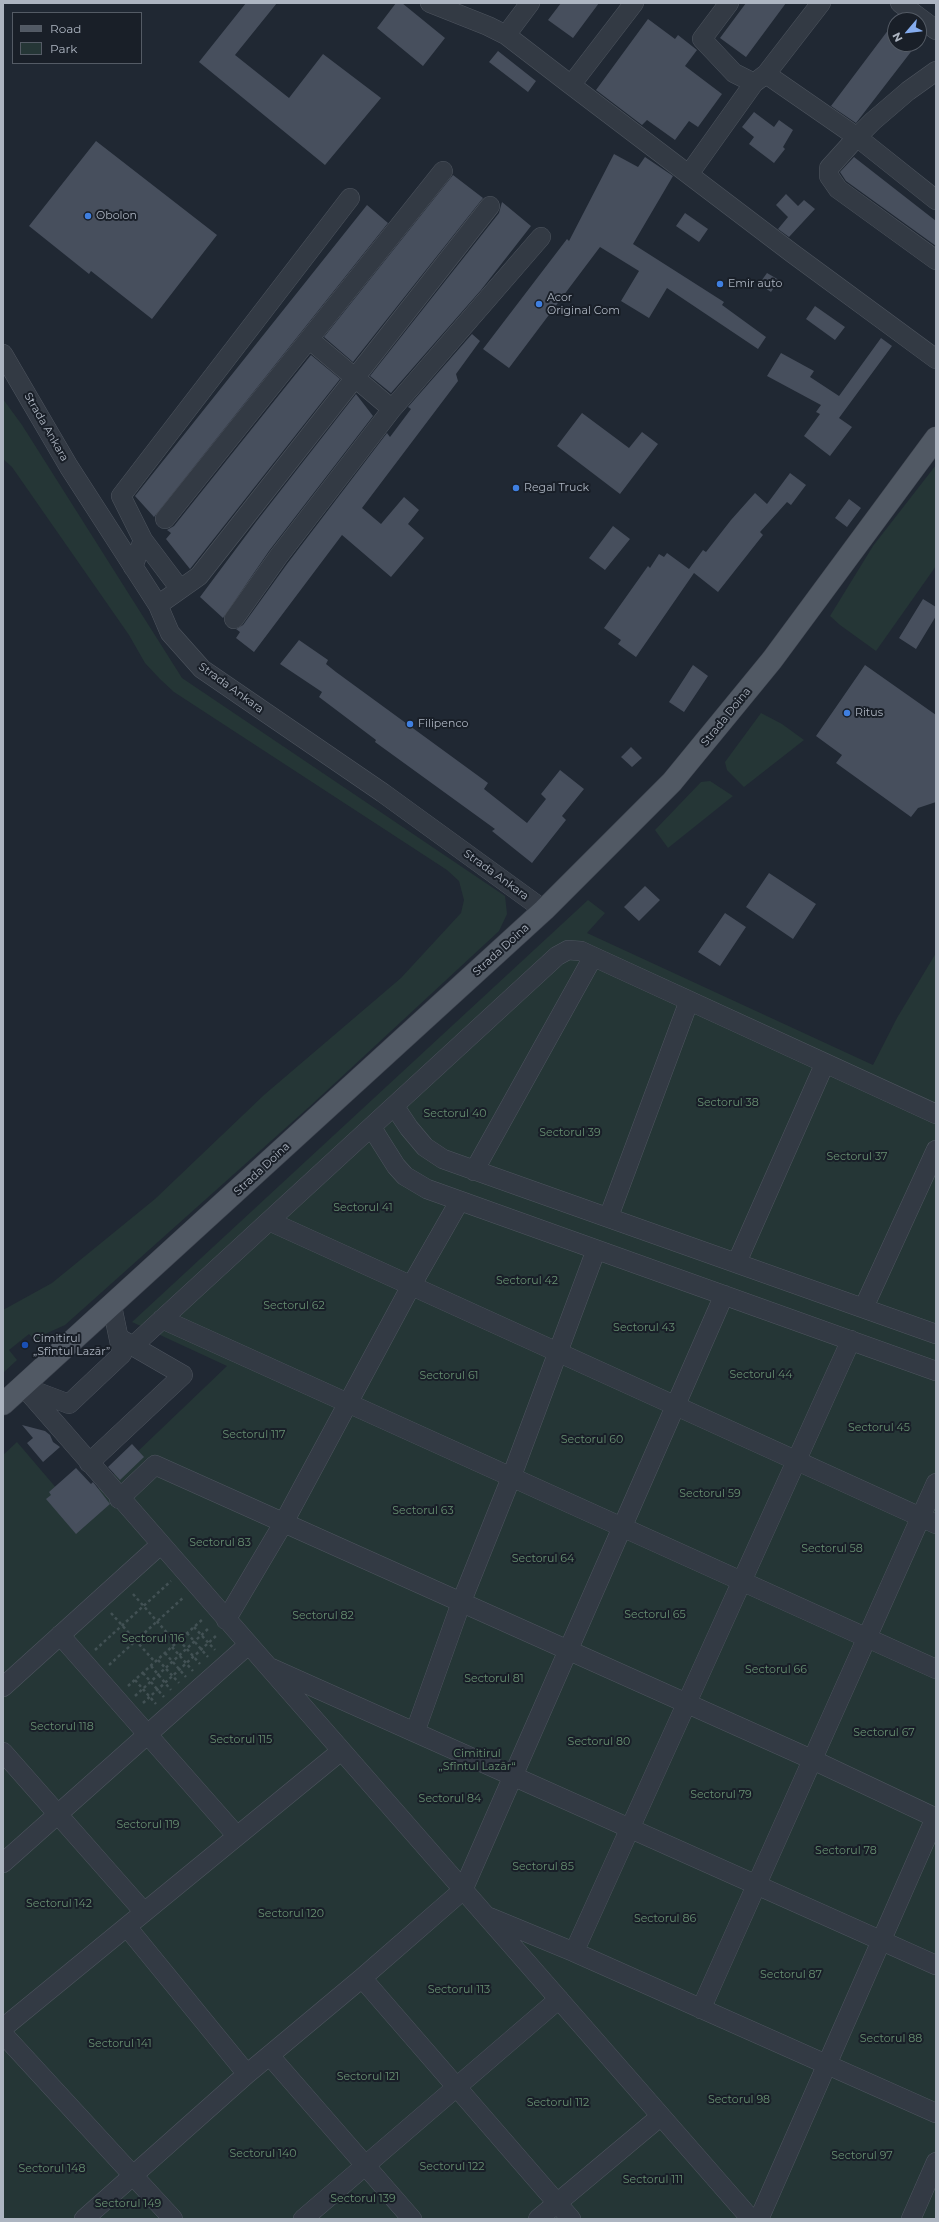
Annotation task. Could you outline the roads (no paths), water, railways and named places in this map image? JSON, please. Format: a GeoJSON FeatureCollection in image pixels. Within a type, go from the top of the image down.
{"type":"FeatureCollection","features":[{"type":"Feature","properties":{"kind":"main road","name":"Strada Doina"},"geometry":{"type":"LineString","coordinates":[[3,1404],[544,910],[672,782],[772,660],[936,438]]}},
{"type":"Feature","properties":{"kind":"street"},"geometry":{"type":"LineString","coordinates":[[430,3],[488,26],[506,36],[792,254],[936,359]]}},
{"type":"Feature","properties":{"kind":"street"},"geometry":{"type":"LineString","coordinates":[[506,36],[530,3]]}},
{"type":"Feature","properties":{"kind":"street"},"geometry":{"type":"LineString","coordinates":[[570,85],[634,3]]}},
{"type":"Feature","properties":{"kind":"street"},"geometry":{"type":"LineString","coordinates":[[729,3],[702,39],[734,73],[760,78],[858,138],[936,200]]}},
{"type":"Feature","properties":{"kind":"street"},"geometry":{"type":"LineString","coordinates":[[689,174],[760,78],[821,3]]}},
{"type":"Feature","properties":{"kind":"street"},"geometry":{"type":"LineString","coordinates":[[900,3],[936,30]]}},
{"type":"Feature","properties":{"kind":"street"},"geometry":{"type":"LineString","coordinates":[[936,71],[908,91],[873,121],[829,168],[829,176],[838,189],[936,260]]}},
{"type":"Feature","properties":{"kind":"street"},"geometry":{"type":"LineString","coordinates":[[165,519],[443,171]]}},
{"type":"Feature","properties":{"kind":"street"},"geometry":{"type":"LineString","coordinates":[[180,589],[143,540],[121,496],[350,198]]}},
{"type":"Feature","properties":{"kind":"street"},"geometry":{"type":"LineString","coordinates":[[158,605],[199,576],[490,206]]}},
{"type":"Feature","properties":{"kind":"street"},"geometry":{"type":"LineString","coordinates":[[234,619],[278,557],[392,409],[541,237]]}},
{"type":"Feature","properties":{"kind":"street"},"geometry":{"type":"LineString","coordinates":[[309,339],[392,409]]}},
{"type":"Feature","properties":{"kind":"street","name":"Strada Ankara"},"geometry":{"type":"LineString","coordinates":[[3,354],[69,467],[158,605],[170,634],[202,669],[384,793],[544,910]]}},
{"type":"Feature","properties":{"kind":"street"},"geometry":{"type":"LineString","coordinates":[[133,567],[143,540]]}},
{"type":"Feature","properties":{"kind":"street"},"geometry":{"type":"LineString","coordinates":[[23,1386],[69,1404],[122,1354],[126,1342],[162,1319],[396,1107],[562,952],[574,950],[593,957],[936,1114]]}},
{"type":"Feature","properties":{"kind":"street"},"geometry":{"type":"LineString","coordinates":[[474,1170],[593,957]]}},
{"type":"Feature","properties":{"kind":"street"},"geometry":{"type":"LineString","coordinates":[[609,1216],[689,1001]]}},
{"type":"Feature","properties":{"kind":"street"},"geometry":{"type":"LineString","coordinates":[[737,1262],[825,1063]]}},
{"type":"Feature","properties":{"kind":"street"},"geometry":{"type":"LineString","coordinates":[[396,1107],[409,1128],[433,1154],[474,1170],[609,1216],[936,1334]]}},
{"type":"Feature","properties":{"kind":"street"},"geometry":{"type":"LineString","coordinates":[[372,1128],[396,1166],[405,1176],[427,1189],[459,1202],[936,1371]]}},
{"type":"Feature","properties":{"kind":"street"},"geometry":{"type":"LineString","coordinates":[[864,1307],[936,1150]]}},
{"type":"Feature","properties":{"kind":"street"},"geometry":{"type":"LineString","coordinates":[[223,1626],[284,1522],[411,1286],[459,1202]]}},
{"type":"Feature","properties":{"kind":"street"},"geometry":{"type":"LineString","coordinates":[[269,1221],[928,1521]]}},
{"type":"Feature","properties":{"kind":"street"},"geometry":{"type":"LineString","coordinates":[[414,1732],[461,1602],[511,1478],[557,1351],[596,1250]]}},
{"type":"Feature","properties":{"kind":"street"},"geometry":{"type":"LineString","coordinates":[[84,2219],[247,2074],[362,1978],[463,1890],[724,1295]]}},
{"type":"Feature","properties":{"kind":"street"},"geometry":{"type":"LineString","coordinates":[[89,1463],[183,1375],[126,1342],[112,1306]]}},
{"type":"Feature","properties":{"kind":"street"},"geometry":{"type":"LineString","coordinates":[[162,1319],[936,1669]]}},
{"type":"Feature","properties":{"kind":"street"},"geometry":{"type":"LineString","coordinates":[[574,1952],[851,1340]]}},
{"type":"Feature","properties":{"kind":"street"},"geometry":{"type":"LineString","coordinates":[[23,1386],[160,1545],[223,1626],[248,1645],[752,2219]]}},
{"type":"Feature","properties":{"kind":"street"},"geometry":{"type":"LineString","coordinates":[[119,1499],[155,1465],[811,1759],[936,1817],[759,2219]]}},
{"type":"Feature","properties":{"kind":"street"},"geometry":{"type":"LineString","coordinates":[[701,2009],[866,1637],[928,1521],[936,1483]]}},
{"type":"Feature","properties":{"kind":"street"},"geometry":{"type":"LineString","coordinates":[[3,1687],[160,1545]]}},
{"type":"Feature","properties":{"kind":"street"},"geometry":{"type":"LineString","coordinates":[[60,1635],[237,1836]]}},
{"type":"Feature","properties":{"kind":"street"},"geometry":{"type":"LineString","coordinates":[[3,1863],[248,1645]]}},
{"type":"Feature","properties":{"kind":"street"},"geometry":{"type":"LineString","coordinates":[[266,1666],[936,1965]]}},
{"type":"Feature","properties":{"kind":"street"},"geometry":{"type":"LineString","coordinates":[[3,2028],[341,1751]]}},
{"type":"Feature","properties":{"kind":"street"},"geometry":{"type":"LineString","coordinates":[[3,1752],[144,1912]]}},
{"type":"Feature","properties":{"kind":"street"},"geometry":{"type":"LineString","coordinates":[[486,1916],[574,1952],[936,2114]]}},
{"type":"Feature","properties":{"kind":"street"},"geometry":{"type":"LineString","coordinates":[[127,1927],[247,2074]]}},
{"type":"Feature","properties":{"kind":"street"},"geometry":{"type":"LineString","coordinates":[[362,1978],[571,2219]]}},
{"type":"Feature","properties":{"kind":"street"},"geometry":{"type":"LineString","coordinates":[[303,2219],[559,1999]]}},
{"type":"Feature","properties":{"kind":"street"},"geometry":{"type":"LineString","coordinates":[[3,2034],[132,2176],[174,2219]]}},
{"type":"Feature","properties":{"kind":"street"},"geometry":{"type":"LineString","coordinates":[[270,2056],[412,2219]]}},
{"type":"Feature","properties":{"kind":"street"},"geometry":{"type":"LineString","coordinates":[[538,2219],[661,2116]]}},
{"type":"Feature","properties":{"kind":"street"},"geometry":{"type":"LineString","coordinates":[[911,2219],[936,2162]]}},
{"type":"Feature","properties":{"kind":"place","name":"Obolon"},"geometry":{"type":"Point","coordinates":[88,216]}},
{"type":"Feature","properties":{"kind":"place","name":"Emir auto"},"geometry":{"type":"Point","coordinates":[720,284]}},
{"type":"Feature","properties":{"kind":"place","name":"Acor Original Com"},"geometry":{"type":"Point","coordinates":[539,304]}},
{"type":"Feature","properties":{"kind":"place","name":"Regal Truck"},"geometry":{"type":"Point","coordinates":[516,488]}},
{"type":"Feature","properties":{"kind":"place","name":"Ritus"},"geometry":{"type":"Point","coordinates":[847,713]}},
{"type":"Feature","properties":{"kind":"place","name":"Filipenco"},"geometry":{"type":"Point","coordinates":[410,724]}},
{"type":"Feature","properties":{"kind":"place","name":"Cimitirul „Sfîntul Lazăr”"},"geometry":{"type":"Point","coordinates":[25,1345]}},
{"type":"Feature","properties":{"kind":"park label","name":"Sectorul 38"},"geometry":{"type":"Point","coordinates":[728,1103]}},
{"type":"Feature","properties":{"kind":"park label","name":"Sectorul 40"},"geometry":{"type":"Point","coordinates":[455,1114]}},
{"type":"Feature","properties":{"kind":"park label","name":"Sectorul 39"},"geometry":{"type":"Point","coordinates":[570,1133]}},
{"type":"Feature","properties":{"kind":"park label","name":"Sectorul 37"},"geometry":{"type":"Point","coordinates":[857,1157]}},
{"type":"Feature","properties":{"kind":"park label","name":"Sectorul 41"},"geometry":{"type":"Point","coordinates":[363,1208]}},
{"type":"Feature","properties":{"kind":"park label","name":"Sectorul 42"},"geometry":{"type":"Point","coordinates":[527,1281]}},
{"type":"Feature","properties":{"kind":"park label","name":"Sectorul 62"},"geometry":{"type":"Point","coordinates":[294,1306]}},
{"type":"Feature","properties":{"kind":"park label","name":"Sectorul 43"},"geometry":{"type":"Point","coordinates":[644,1328]}},
{"type":"Feature","properties":{"kind":"park label","name":"Sectorul 44"},"geometry":{"type":"Point","coordinates":[761,1375]}},
{"type":"Feature","properties":{"kind":"park label","name":"Sectorul 61"},"geometry":{"type":"Point","coordinates":[449,1376]}},
{"type":"Feature","properties":{"kind":"park label","name":"Sectorul 45"},"geometry":{"type":"Point","coordinates":[879,1428]}},
{"type":"Feature","properties":{"kind":"park label","name":"Sectorul 117"},"geometry":{"type":"Point","coordinates":[254,1435]}},
{"type":"Feature","properties":{"kind":"park label","name":"Sectorul 60"},"geometry":{"type":"Point","coordinates":[592,1440]}},
{"type":"Feature","properties":{"kind":"park label","name":"Sectorul 59"},"geometry":{"type":"Point","coordinates":[710,1494]}},
{"type":"Feature","properties":{"kind":"park label","name":"Sectorul 63"},"geometry":{"type":"Point","coordinates":[423,1511]}},
{"type":"Feature","properties":{"kind":"park label","name":"Sectorul 83"},"geometry":{"type":"Point","coordinates":[220,1543]}},
{"type":"Feature","properties":{"kind":"park label","name":"Sectorul 58"},"geometry":{"type":"Point","coordinates":[832,1549]}},
{"type":"Feature","properties":{"kind":"park label","name":"Sectorul 64"},"geometry":{"type":"Point","coordinates":[543,1559]}},
{"type":"Feature","properties":{"kind":"park label","name":"Sectorul 65"},"geometry":{"type":"Point","coordinates":[655,1615]}},
{"type":"Feature","properties":{"kind":"park label","name":"Sectorul 82"},"geometry":{"type":"Point","coordinates":[323,1616]}},
{"type":"Feature","properties":{"kind":"park label","name":"Sectorul 116"},"geometry":{"type":"Point","coordinates":[153,1639]}},
{"type":"Feature","properties":{"kind":"park label","name":"Sectorul 66"},"geometry":{"type":"Point","coordinates":[776,1670]}},
{"type":"Feature","properties":{"kind":"park label","name":"Sectorul 81"},"geometry":{"type":"Point","coordinates":[494,1679]}},
{"type":"Feature","properties":{"kind":"park label","name":"Sectorul 118"},"geometry":{"type":"Point","coordinates":[62,1727]}},
{"type":"Feature","properties":{"kind":"park label","name":"Sectorul 67"},"geometry":{"type":"Point","coordinates":[884,1733]}},
{"type":"Feature","properties":{"kind":"park label","name":"Sectorul 115"},"geometry":{"type":"Point","coordinates":[241,1740]}},
{"type":"Feature","properties":{"kind":"park label","name":"Sectorul 80"},"geometry":{"type":"Point","coordinates":[599,1742]}},
{"type":"Feature","properties":{"kind":"park label","name":"Cimitirul „Sfîntul Lazăr“"},"geometry":{"type":"Point","coordinates":[477,1760]}},
{"type":"Feature","properties":{"kind":"park label","name":"Sectorul 79"},"geometry":{"type":"Point","coordinates":[721,1795]}},
{"type":"Feature","properties":{"kind":"park label","name":"Sectorul 84"},"geometry":{"type":"Point","coordinates":[450,1799]}},
{"type":"Feature","properties":{"kind":"park label","name":"Sectorul 119"},"geometry":{"type":"Point","coordinates":[148,1825]}},
{"type":"Feature","properties":{"kind":"park label","name":"Sectorul 78"},"geometry":{"type":"Point","coordinates":[846,1851]}},
{"type":"Feature","properties":{"kind":"park label","name":"Sectorul 85"},"geometry":{"type":"Point","coordinates":[543,1867]}},
{"type":"Feature","properties":{"kind":"park label","name":"Sectorul 142"},"geometry":{"type":"Point","coordinates":[59,1904]}},
{"type":"Feature","properties":{"kind":"park label","name":"Sectorul 120"},"geometry":{"type":"Point","coordinates":[291,1914]}},
{"type":"Feature","properties":{"kind":"park label","name":"Sectorul 86"},"geometry":{"type":"Point","coordinates":[665,1919]}},
{"type":"Feature","properties":{"kind":"park label","name":"Sectorul 87"},"geometry":{"type":"Point","coordinates":[791,1975]}},
{"type":"Feature","properties":{"kind":"park label","name":"Sectorul 113"},"geometry":{"type":"Point","coordinates":[459,1990]}},
{"type":"Feature","properties":{"kind":"park label","name":"Sectorul 88"},"geometry":{"type":"Point","coordinates":[891,2039]}},
{"type":"Feature","properties":{"kind":"park label","name":"Sectorul 141"},"geometry":{"type":"Point","coordinates":[120,2044]}},
{"type":"Feature","properties":{"kind":"park label","name":"Sectorul 121"},"geometry":{"type":"Point","coordinates":[368,2077]}},
{"type":"Feature","properties":{"kind":"park label","name":"Sectorul 98"},"geometry":{"type":"Point","coordinates":[739,2100]}},
{"type":"Feature","properties":{"kind":"park label","name":"Sectorul 112"},"geometry":{"type":"Point","coordinates":[558,2103]}},
{"type":"Feature","properties":{"kind":"park label","name":"Sectorul 140"},"geometry":{"type":"Point","coordinates":[263,2154]}},
{"type":"Feature","properties":{"kind":"park label","name":"Sectorul 97"},"geometry":{"type":"Point","coordinates":[862,2156]}},
{"type":"Feature","properties":{"kind":"park label","name":"Sectorul 122"},"geometry":{"type":"Point","coordinates":[452,2167]}},
{"type":"Feature","properties":{"kind":"park label","name":"Sectorul 148"},"geometry":{"type":"Point","coordinates":[52,2169]}},
{"type":"Feature","properties":{"kind":"park label","name":"Sectorul 111"},"geometry":{"type":"Point","coordinates":[653,2180]}},
{"type":"Feature","properties":{"kind":"park label","name":"Sectorul 139"},"geometry":{"type":"Point","coordinates":[363,2199]}},
{"type":"Feature","properties":{"kind":"park label","name":"Sectorul 149"},"geometry":{"type":"Point","coordinates":[128,2204]}}]}
